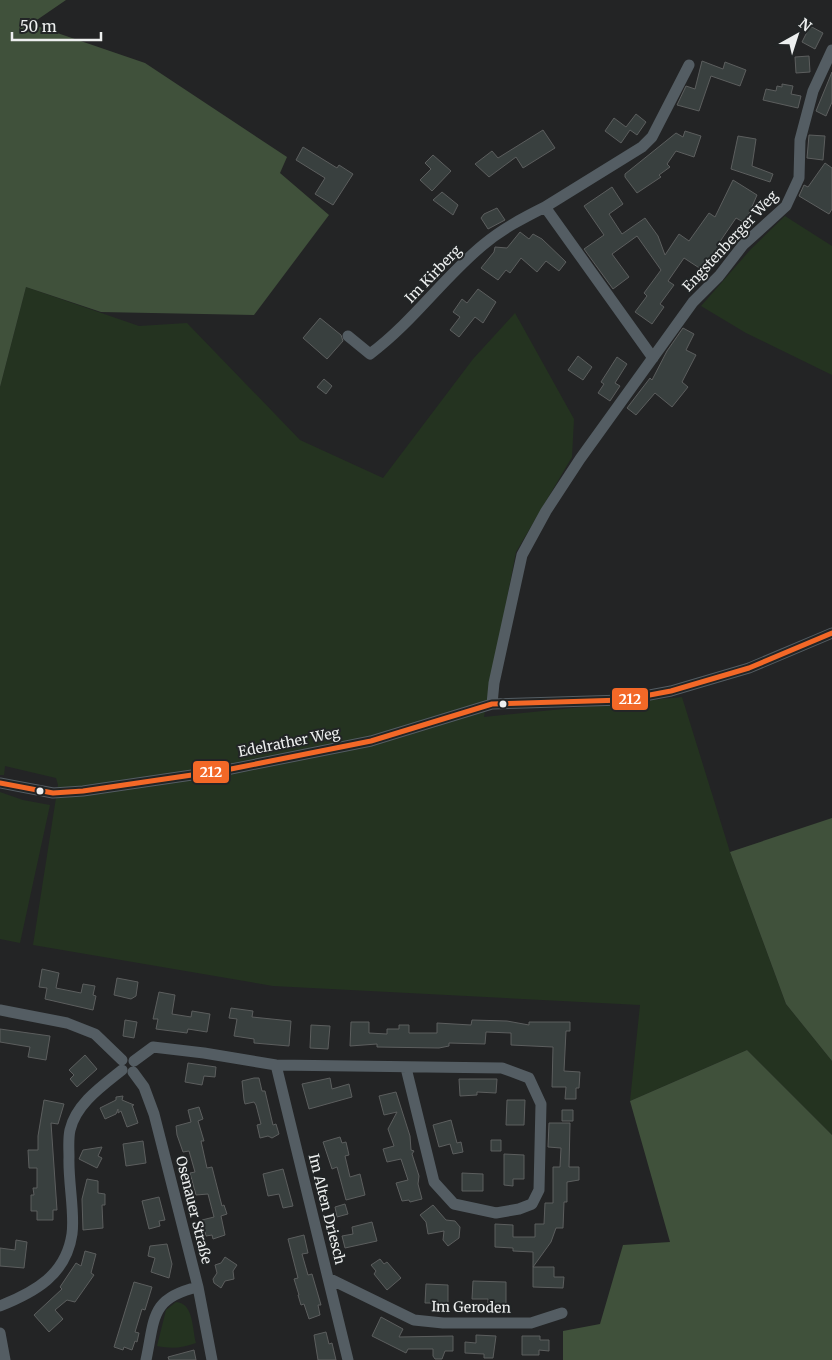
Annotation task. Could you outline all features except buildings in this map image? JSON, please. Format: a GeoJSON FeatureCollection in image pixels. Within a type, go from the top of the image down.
{"type":"FeatureCollection","features":[{"type":"Feature","properties":{"kind":"street","name":"Engstenberger Weg"},"geometry":{"type":"LineString","coordinates":[[492,704],[494,683],[522,554],[546,511],[580,459],[693,302],[719,276],[743,245],[786,206],[798,178],[800,140],[813,91],[832,50]]}},
{"type":"Feature","properties":{"kind":"street","name":"Im Kirberg"},"geometry":{"type":"LineString","coordinates":[[348,336],[370,354],[391,338],[481,246],[502,230],[545,207],[642,147],[652,137],[689,65]]}},
{"type":"Feature","properties":{"kind":"street"},"geometry":{"type":"LineString","coordinates":[[545,207],[653,358]]}},
{"type":"Feature","properties":{"kind":"street","name":"Edelrather Weg"},"geometry":{"type":"LineString","coordinates":[[0,783],[53,793],[226,770],[371,741],[492,704],[624,700],[671,691],[748,668],[832,633]]}},
{"type":"Feature","properties":{"kind":"street","name":"Osenauer Straße"},"geometry":{"type":"LineString","coordinates":[[0,1010],[67,1023],[95,1034],[128,1066],[144,1087],[154,1114],[198,1287],[212,1360]]}},
{"type":"Feature","properties":{"kind":"street"},"geometry":{"type":"LineString","coordinates":[[0,1306],[31,1294],[52,1276],[66,1254],[72,1233],[68,1175],[70,1130],[81,1107],[153,1047],[204,1052],[276,1065],[502,1068],[529,1078],[541,1104],[539,1190],[532,1204],[496,1213],[454,1204],[444,1194],[434,1182],[406,1068]]}},
{"type":"Feature","properties":{"kind":"street","name":"Im Alten Driesch"},"geometry":{"type":"LineString","coordinates":[[276,1065],[348,1360]]}},
{"type":"Feature","properties":{"kind":"street","name":"Im Geroden"},"geometry":{"type":"LineString","coordinates":[[328,1278],[414,1320],[443,1323],[531,1323],[562,1313]]}},
{"type":"Feature","properties":{"kind":"street"},"geometry":{"type":"LineString","coordinates":[[146,1360],[156,1313],[164,1300],[177,1291],[198,1287]]}},
{"type":"Feature","properties":{"kind":"street"},"geometry":{"type":"LineString","coordinates":[[0,1333],[5,1360]]}},
{"type":"Feature","properties":{"kind":"green space"},"geometry":{"type":"Polygon","coordinates":[[[0,0],[66,0],[31,24],[145,63],[287,157],[280,173],[329,215],[254,315],[101,312],[26,287],[0,387],[0,0]]]}},
{"type":"Feature","properties":{"kind":"green space"},"geometry":{"type":"Polygon","coordinates":[[[785,216],[832,246],[832,375],[746,333],[701,306],[751,249],[785,216]]]}},
{"type":"Feature","properties":{"kind":"green space"},"geometry":{"type":"Polygon","coordinates":[[[26,287],[139,326],[187,323],[300,440],[383,478],[473,359],[515,313],[574,419],[572,457],[516,552],[484,717],[682,697],[730,852],[786,1004],[832,1061],[832,1135],[747,1050],[630,1101],[640,1005],[273,986],[33,945],[58,785],[56,778],[5,766],[4,775],[0,775],[0,387],[26,287]]]}},
{"type":"Feature","properties":{"kind":"green space"},"geometry":{"type":"Polygon","coordinates":[[[0,792],[23,800],[50,805],[20,943],[0,939],[0,792]]]}},
{"type":"Feature","properties":{"kind":"green space"},"geometry":{"type":"Polygon","coordinates":[[[832,818],[832,1061],[786,1004],[730,852],[832,818]]]}},
{"type":"Feature","properties":{"kind":"green space"},"geometry":{"type":"Polygon","coordinates":[[[747,1050],[832,1135],[832,1360],[563,1360],[563,1331],[600,1324],[623,1245],[670,1242],[630,1101],[747,1050]]]}},
{"type":"Feature","properties":{"kind":"green space"},"geometry":{"type":"Polygon","coordinates":[[[176,1302],[182,1303],[189,1312],[196,1343],[177,1348],[157,1346],[166,1310],[176,1302]]]}},
{"type":"Feature","properties":{"kind":"transit line","name":"212"},"geometry":{"type":"LineString","coordinates":[[0,783],[53,793],[83,791],[226,770],[371,741],[492,704],[623,700],[671,691],[749,668],[832,633]]}}]}
